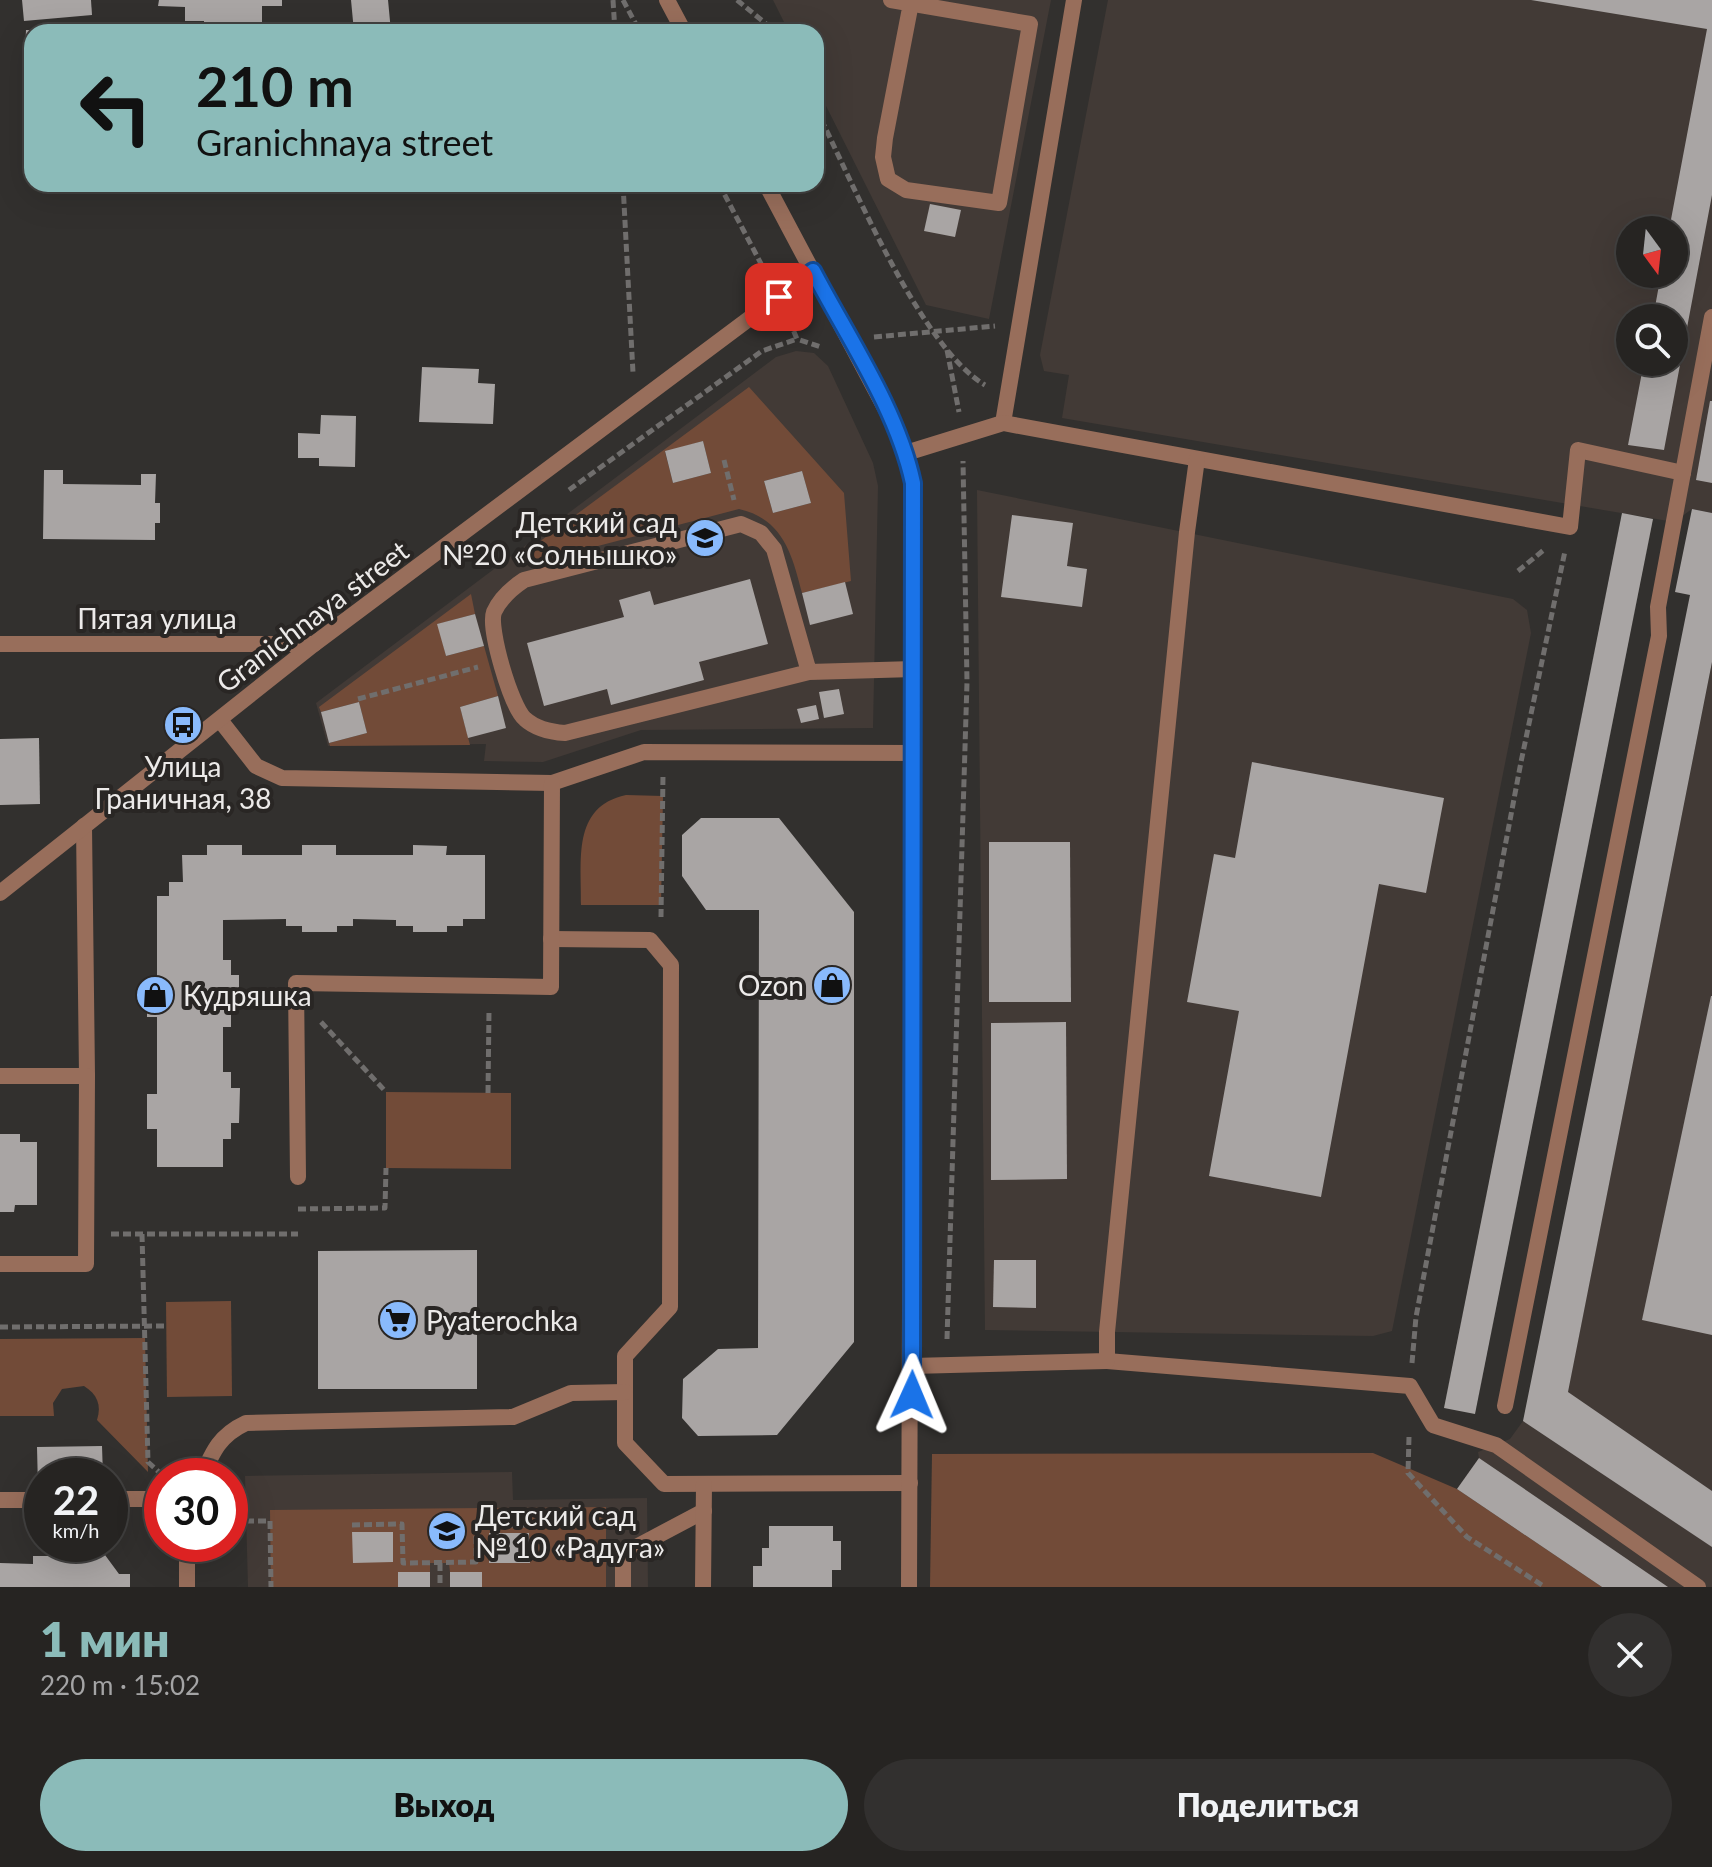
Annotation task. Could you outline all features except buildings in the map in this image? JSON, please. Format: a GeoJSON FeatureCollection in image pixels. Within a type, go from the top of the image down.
{"type":"FeatureCollection","features":[{"type":"Feature","properties":{"kind":"street"},"geometry":{"type":"LineString","coordinates":[[667,0],[680,24]]}},
{"type":"Feature","properties":{"kind":"street"},"geometry":{"type":"LineString","coordinates":[[891,0],[911,3],[1030,24],[999,203],[906,190],[888,179],[883,157],[885,138],[911,3]]}},
{"type":"Feature","properties":{"kind":"street"},"geometry":{"type":"LineString","coordinates":[[1003,423],[1074,0]]}},
{"type":"Feature","properties":{"kind":"street"},"geometry":{"type":"LineString","coordinates":[[770,192],[906,453],[915,512],[909,1587]]}},
{"type":"Feature","properties":{"kind":"street","name":"Granichnaya street"},"geometry":{"type":"LineString","coordinates":[[0,893],[314,644],[813,271]]}},
{"type":"Feature","properties":{"kind":"street"},"geometry":{"type":"LineString","coordinates":[[1505,1406],[1659,636],[1658,607],[1712,317]]}},
{"type":"Feature","properties":{"kind":"street"},"geometry":{"type":"LineString","coordinates":[[906,453],[1003,423],[1570,527],[1578,450],[1683,473]]}},
{"type":"Feature","properties":{"kind":"street"},"geometry":{"type":"LineString","coordinates":[[1107,1361],[1110,1301],[1187,532],[1197,459]]}},
{"type":"Feature","properties":{"kind":"street"},"geometry":{"type":"LineString","coordinates":[[809,672],[774,549],[761,533],[741,524],[524,580],[494,611],[492,622],[518,711],[543,730],[565,733],[809,672],[914,669]]}},
{"type":"Feature","properties":{"kind":"street","name":"Пятая улица"},"geometry":{"type":"LineString","coordinates":[[0,644],[314,644]]}},
{"type":"Feature","properties":{"kind":"street"},"geometry":{"type":"LineString","coordinates":[[220,720],[256,766],[282,778],[552,783],[644,752],[914,753]]}},
{"type":"Feature","properties":{"kind":"street"},"geometry":{"type":"LineString","coordinates":[[298,1177],[296,983],[551,987],[552,783]]}},
{"type":"Feature","properties":{"kind":"street"},"geometry":{"type":"LineString","coordinates":[[0,1264],[86,1264],[84,826]]}},
{"type":"Feature","properties":{"kind":"street"},"geometry":{"type":"LineString","coordinates":[[551,939],[650,940],[671,965],[670,1307],[625,1356],[625,1443],[664,1484],[910,1483]]}},
{"type":"Feature","properties":{"kind":"street"},"geometry":{"type":"LineString","coordinates":[[0,1076],[87,1076]]}},
{"type":"Feature","properties":{"kind":"street"},"geometry":{"type":"LineString","coordinates":[[912,1366],[1107,1361],[1410,1386],[1433,1425],[1496,1445],[1698,1587]]}},
{"type":"Feature","properties":{"kind":"street"},"geometry":{"type":"LineString","coordinates":[[209,1458],[214,1446],[228,1431],[246,1423],[513,1417],[571,1393],[625,1392]]}},
{"type":"Feature","properties":{"kind":"street"},"geometry":{"type":"LineString","coordinates":[[703,1587],[704,1484]]}},
{"type":"Feature","properties":{"kind":"street"},"geometry":{"type":"LineString","coordinates":[[0,1500],[24,1500]]}},
{"type":"Feature","properties":{"kind":"street"},"geometry":{"type":"LineString","coordinates":[[623,1587],[623,1554],[704,1511]]}},
{"type":"Feature","properties":{"kind":"street"},"geometry":{"type":"LineString","coordinates":[[187,1562],[187,1587]]}},
{"type":"Feature","properties":{"kind":"path"},"geometry":{"type":"LineString","coordinates":[[613,0],[614,24]]}},
{"type":"Feature","properties":{"kind":"path"},"geometry":{"type":"LineString","coordinates":[[623,0],[636,24]]}},
{"type":"Feature","properties":{"kind":"path"},"geometry":{"type":"LineString","coordinates":[[737,0],[766,24]]}},
{"type":"Feature","properties":{"kind":"path"},"geometry":{"type":"LineString","coordinates":[[824,124],[932,332],[971,377],[1008,398]]}},
{"type":"Feature","properties":{"kind":"path"},"geometry":{"type":"LineString","coordinates":[[623,192],[635,406]]}},
{"type":"Feature","properties":{"kind":"path"},"geometry":{"type":"LineString","coordinates":[[723,192],[779,297],[797,339],[819,344],[829,353]]}},
{"type":"Feature","properties":{"kind":"path"},"geometry":{"type":"LineString","coordinates":[[849,339],[986,328],[1007,323],[1022,309]]}},
{"type":"Feature","properties":{"kind":"path"},"geometry":{"type":"LineString","coordinates":[[947,350],[963,436],[967,682],[947,1349]]}},
{"type":"Feature","properties":{"kind":"path"},"geometry":{"type":"LineString","coordinates":[[724,460],[741,524]]}},
{"type":"Feature","properties":{"kind":"path"},"geometry":{"type":"LineString","coordinates":[[1518,571],[1570,527]]}},
{"type":"Feature","properties":{"kind":"path"},"geometry":{"type":"LineString","coordinates":[[1545,1587],[1467,1537],[1408,1473],[1410,1386],[1419,1301],[1521,762],[1570,527]]}},
{"type":"Feature","properties":{"kind":"path"},"geometry":{"type":"LineString","coordinates":[[358,699],[502,660]]}},
{"type":"Feature","properties":{"kind":"path"},"geometry":{"type":"LineString","coordinates":[[661,954],[663,752]]}},
{"type":"Feature","properties":{"kind":"path"},"geometry":{"type":"LineString","coordinates":[[488,1093],[489,986]]}},
{"type":"Feature","properties":{"kind":"path"},"geometry":{"type":"LineString","coordinates":[[296,995],[386,1092]]}},
{"type":"Feature","properties":{"kind":"path"},"geometry":{"type":"LineString","coordinates":[[298,1209],[385,1208],[386,1168]]}},
{"type":"Feature","properties":{"kind":"path"},"geometry":{"type":"LineString","coordinates":[[86,1234],[298,1234]]}},
{"type":"Feature","properties":{"kind":"path"},"geometry":{"type":"LineString","coordinates":[[142,1234],[148,1458]]}},
{"type":"Feature","properties":{"kind":"path"},"geometry":{"type":"LineString","coordinates":[[0,1327],[166,1326]]}},
{"type":"Feature","properties":{"kind":"path"},"geometry":{"type":"LineString","coordinates":[[248,1521],[270,1521],[271,1587]]}},
{"type":"Feature","properties":{"kind":"path"},"geometry":{"type":"LineString","coordinates":[[352,1525],[402,1524],[403,1563],[476,1562],[476,1526],[529,1525]]}},
{"type":"Feature","properties":{"kind":"path"},"geometry":{"type":"LineString","coordinates":[[440,1563],[440,1587]]}},
{"type":"Feature","properties":{"kind":"shaded area"},"geometry":{"type":"Polygon","coordinates":[[[773,0],[1051,0],[989,319],[926,305],[824,102],[824,24],[785,24],[773,0]]]}},
{"type":"Feature","properties":{"kind":"shaded area"},"geometry":{"type":"Polygon","coordinates":[[[1108,0],[1712,0],[1712,513],[1692,509],[1674,522],[1062,418],[1069,375],[1044,371],[1040,355],[1108,0]]]}},
{"type":"Feature","properties":{"kind":"shaded area","name":"Детский сад №20 «Солнышко»"},"geometry":{"type":"Polygon","coordinates":[[[796,351],[814,353],[828,366],[873,463],[878,486],[873,728],[641,730],[543,762],[484,761],[486,744],[328,746],[316,703],[776,357],[796,351]]]}},
{"type":"Feature","properties":{"kind":"shaded area"},"geometry":{"type":"Polygon","coordinates":[[[749,387],[844,493],[851,581],[802,593],[789,552],[776,530],[754,514],[739,509],[518,567],[516,559],[749,387]],[[703,441],[665,452],[673,483],[711,473],[703,441]],[[802,471],[764,481],[773,513],[811,503],[802,471]]]}},
{"type":"Feature","properties":{"kind":"shaded area"},"geometry":{"type":"Polygon","coordinates":[[[977,490],[1513,599],[1527,610],[1531,633],[1392,1331],[1373,1336],[985,1330],[977,490]]]}},
{"type":"Feature","properties":{"kind":"shaded area"},"geometry":{"type":"Polygon","coordinates":[[[471,594],[475,614],[438,624],[446,656],[484,646],[498,696],[460,707],[470,745],[330,746],[329,743],[367,733],[359,702],[321,712],[319,707],[471,594]]]}},
{"type":"Feature","properties":{"kind":"shaded area"},"geometry":{"type":"Polygon","coordinates":[[[1712,662],[1712,1587],[1602,1587],[1457,1489],[1479,1458],[1478,1452],[1510,1439],[1523,1421],[1568,1391],[1712,662]]]}},
{"type":"Feature","properties":{"kind":"shaded area"},"geometry":{"type":"Polygon","coordinates":[[[626,795],[663,796],[661,905],[581,905],[581,854],[588,823],[608,801],[626,795]]]}},
{"type":"Feature","properties":{"kind":"shaded area"},"geometry":{"type":"Polygon","coordinates":[[[386,1092],[511,1093],[511,1169],[386,1168],[386,1092]]]}},
{"type":"Feature","properties":{"kind":"shaded area"},"geometry":{"type":"Polygon","coordinates":[[[231,1301],[232,1396],[167,1397],[166,1302],[231,1301]]]}},
{"type":"Feature","properties":{"kind":"shaded area"},"geometry":{"type":"Polygon","coordinates":[[[145,1338],[148,1458],[144,1458],[144,1468],[97,1420],[97,1400],[84,1386],[62,1389],[53,1403],[54,1416],[0,1416],[0,1339],[145,1338]]]}},
{"type":"Feature","properties":{"kind":"shaded area"},"geometry":{"type":"Polygon","coordinates":[[[1373,1453],[1457,1489],[1602,1587],[930,1587],[932,1454],[1373,1453]]]}},
{"type":"Feature","properties":{"kind":"shaded area","name":"Детский сад № 10 «Радуга»"},"geometry":{"type":"Polygon","coordinates":[[[512,1472],[513,1500],[647,1498],[648,1587],[248,1587],[248,1476],[512,1472]]]}},
{"type":"Feature","properties":{"kind":"shaded area"},"geometry":{"type":"Polygon","coordinates":[[[606,1507],[606,1587],[482,1587],[481,1572],[450,1572],[449,1563],[430,1563],[430,1572],[399,1572],[398,1587],[271,1587],[270,1510],[606,1507]],[[353,1532],[393,1562],[392,1532],[353,1532]],[[489,1533],[490,1563],[530,1562],[529,1533],[489,1533]]]}},
{"type":"Feature","properties":{"kind":"place","name":"Детский сад №20 «Солнышко»"},"geometry":{"type":"Point","coordinates":[705,538]}},
{"type":"Feature","properties":{"kind":"place","name":"Улица Граничная, 38"},"geometry":{"type":"Point","coordinates":[183,725]}},
{"type":"Feature","properties":{"kind":"place","name":"Ozon"},"geometry":{"type":"Point","coordinates":[832,985]}},
{"type":"Feature","properties":{"kind":"place","name":"Кудряшка"},"geometry":{"type":"Point","coordinates":[155,995]}},
{"type":"Feature","properties":{"kind":"place","name":"Pyaterochka"},"geometry":{"type":"Point","coordinates":[398,1320]}},
{"type":"Feature","properties":{"kind":"place","name":"Детский сад № 10 «Радуга»"},"geometry":{"type":"Point","coordinates":[447,1531]}},
{"type":"Feature","properties":{"kind":"route"},"geometry":{"type":"LineString","coordinates":[[779,297],[813,271],[894,425],[906,453],[913,483],[912,1395]]}}]}
